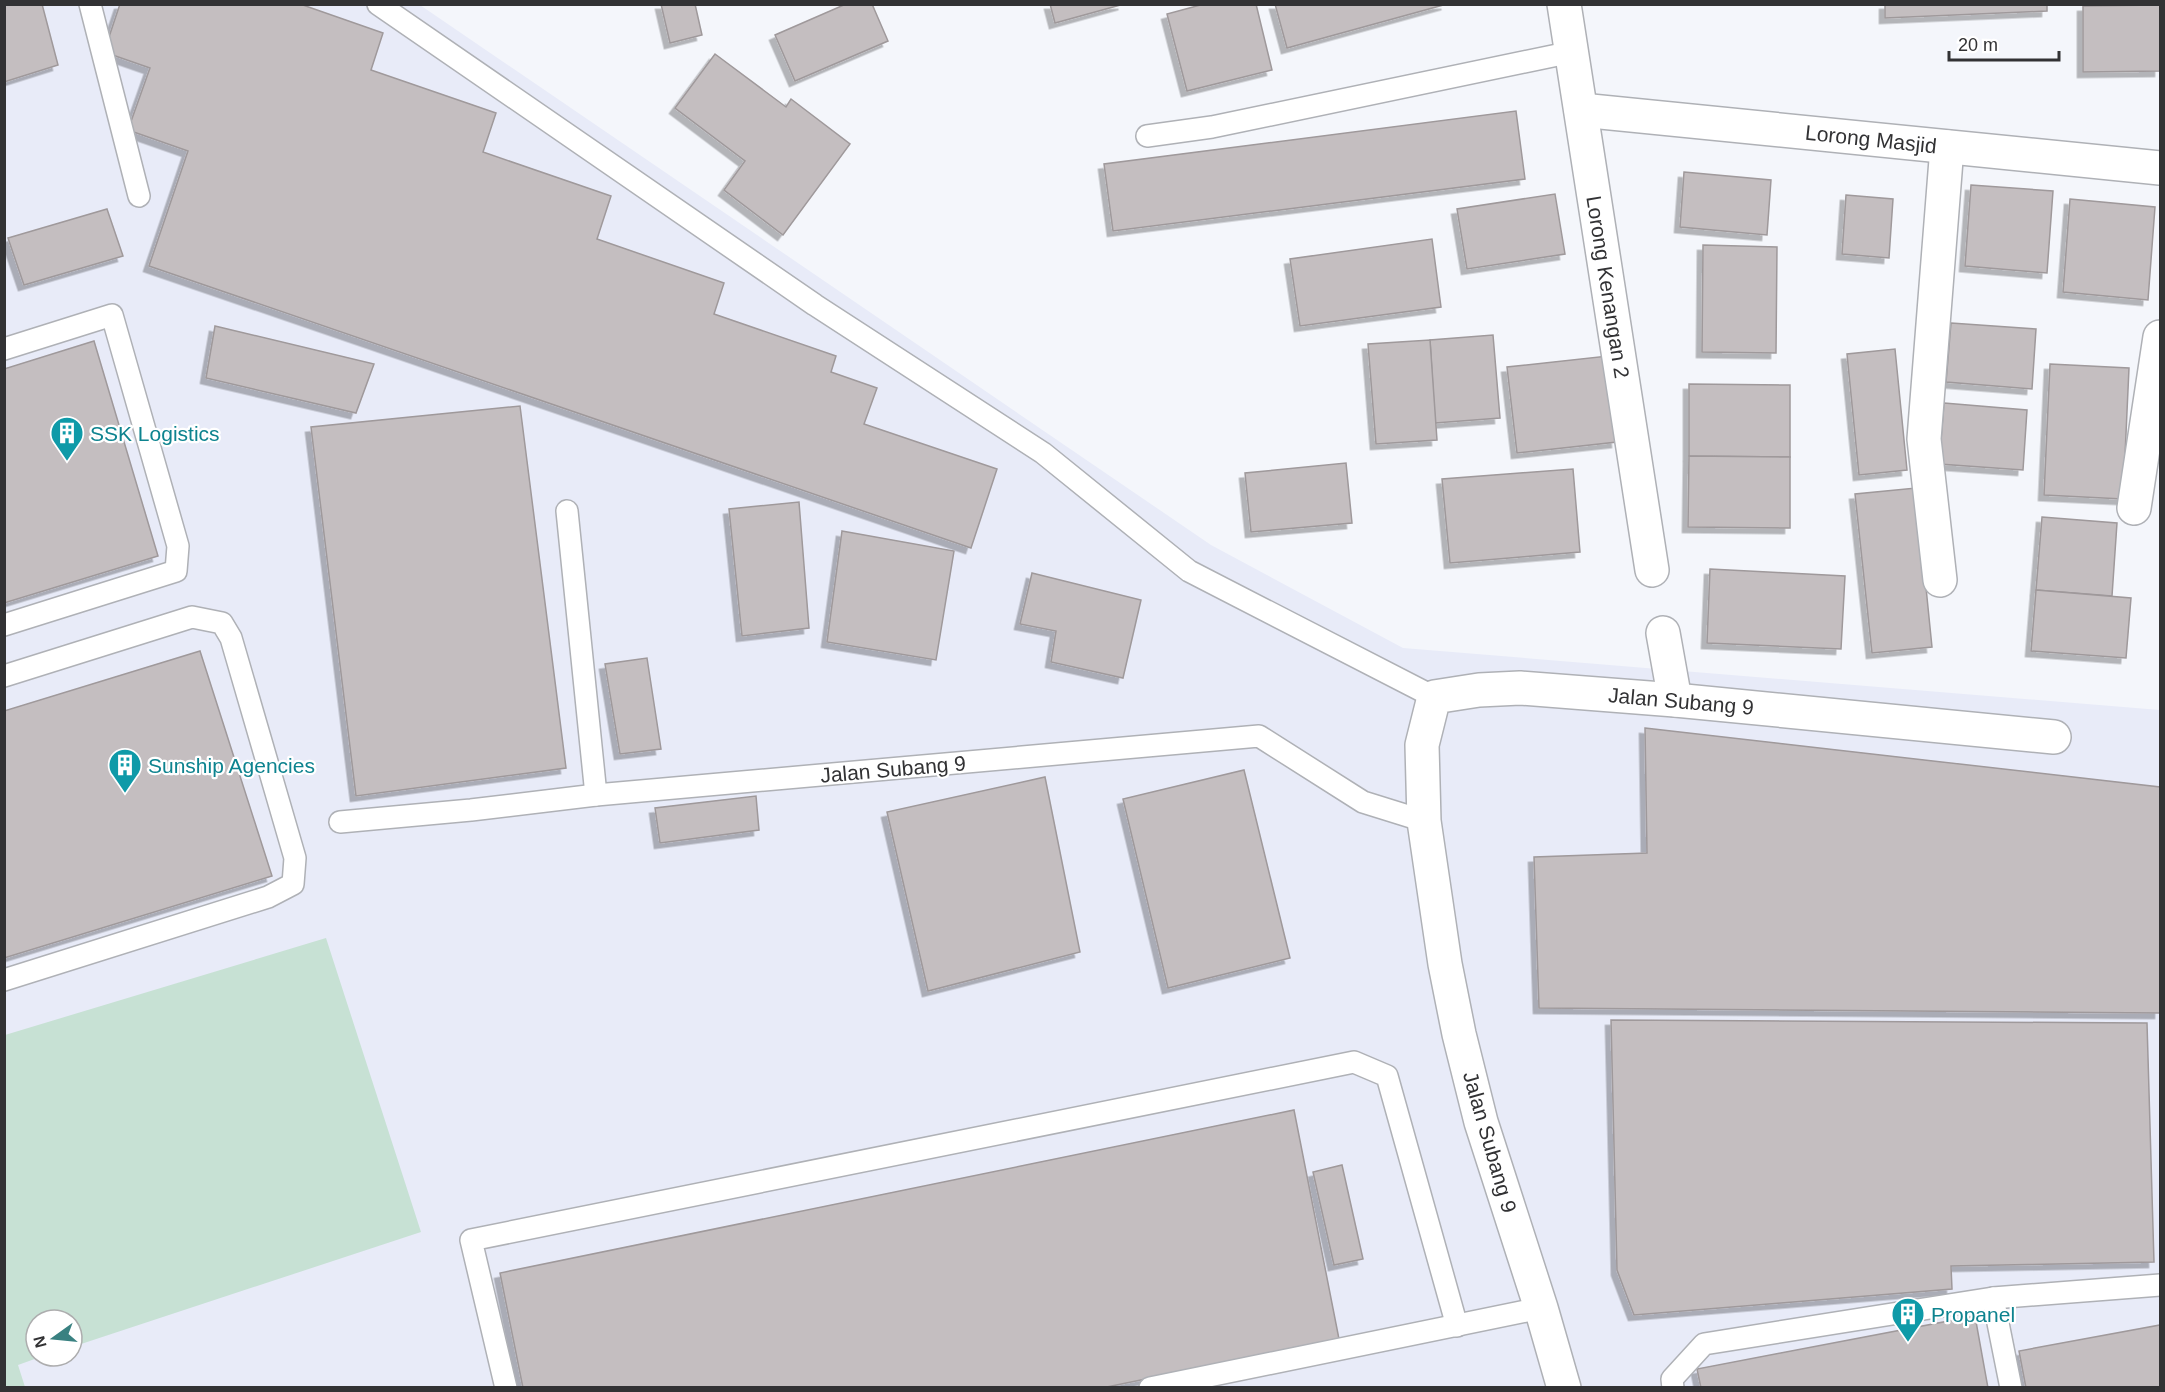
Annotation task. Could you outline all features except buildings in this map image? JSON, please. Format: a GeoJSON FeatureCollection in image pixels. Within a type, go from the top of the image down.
{"type":"FeatureCollection","features":[{"type":"Feature","properties":{"kind":"street","name":"Lorong Kenangan 2"},"geometry":{"type":"LineString","coordinates":[[1564,4],[1652,570]]}},
{"type":"Feature","properties":{"kind":"street","name":"Lorong Masjid"},"geometry":{"type":"LineString","coordinates":[[1581,110],[2160,168]]}},
{"type":"Feature","properties":{"kind":"street"},"geometry":{"type":"LineString","coordinates":[[1940,580],[1924,439],[1947,147]]}},
{"type":"Feature","properties":{"kind":"street"},"geometry":{"type":"LineString","coordinates":[[2134,508],[2160,336]]}},
{"type":"Feature","properties":{"kind":"street"},"geometry":{"type":"LineString","coordinates":[[1663,633],[1675,700]]}},
{"type":"Feature","properties":{"kind":"street","name":"Jalan Subang 9"},"geometry":{"type":"LineString","coordinates":[[1564,1388],[1541,1308],[1481,1122],[1459,1034],[1445,964],[1424,821],[1422,745],[1434,697],[1479,690],[1520,688],[1675,700],[2054,737]]}},
{"type":"Feature","properties":{"kind":"lane"},"geometry":{"type":"LineString","coordinates":[[90,4],[139,196]]}},
{"type":"Feature","properties":{"kind":"lane"},"geometry":{"type":"LineString","coordinates":[[378,4],[815,305],[1043,453],[1190,571],[1434,697]]}},
{"type":"Feature","properties":{"kind":"lane"},"geometry":{"type":"LineString","coordinates":[[1147,136],[1212,127],[1572,52]]}},
{"type":"Feature","properties":{"kind":"lane"},"geometry":{"type":"LineString","coordinates":[[4,349],[112,315],[178,546],[176,571],[4,625]]}},
{"type":"Feature","properties":{"kind":"lane"},"geometry":{"type":"LineString","coordinates":[[567,511],[596,795]]}},
{"type":"Feature","properties":{"kind":"lane"},"geometry":{"type":"LineString","coordinates":[[4,676],[192,617],[222,623],[231,638],[295,858],[293,884],[268,897],[4,980]]}},
{"type":"Feature","properties":{"kind":"lane","name":"Jalan Subang 9"},"geometry":{"type":"LineString","coordinates":[[340,822],[471,810],[596,795],[1259,736],[1363,802],[1424,821]]}},
{"type":"Feature","properties":{"kind":"lane"},"geometry":{"type":"LineString","coordinates":[[506,1388],[471,1240],[1354,1062],[1386,1076],[1456,1326]]}},
{"type":"Feature","properties":{"kind":"lane"},"geometry":{"type":"LineString","coordinates":[[1673,1388],[1671,1379],[1704,1344],[1993,1298],[2160,1285]]}},
{"type":"Feature","properties":{"kind":"lane"},"geometry":{"type":"LineString","coordinates":[[1993,1298],[2012,1388]]}},
{"type":"Feature","properties":{"kind":"lane"},"geometry":{"type":"LineString","coordinates":[[1150,1388],[1541,1308]]}},
{"type":"Feature","properties":{"kind":"shaded area"},"geometry":{"type":"Polygon","coordinates":[[[5,5],[420,5],[1211,545],[1403,648],[2160,710],[2160,1387],[5,1388],[5,5]]]}},
{"type":"Feature","properties":{"kind":"green space"},"geometry":{"type":"Polygon","coordinates":[[[326,938],[421,1232],[84,1343],[84,1308],[24,1308],[24,1363],[18,1365],[25,1387],[5,1387],[5,1035],[326,938]]]}},
{"type":"Feature","properties":{"kind":"place","name":"SSK Logistics"},"geometry":{"type":"Point","coordinates":[67,462]}},
{"type":"Feature","properties":{"kind":"place","name":"Sunship Agencies"},"geometry":{"type":"Point","coordinates":[125,794]}},
{"type":"Feature","properties":{"kind":"place","name":"Propanel"},"geometry":{"type":"Point","coordinates":[1908,1343]}}]}
